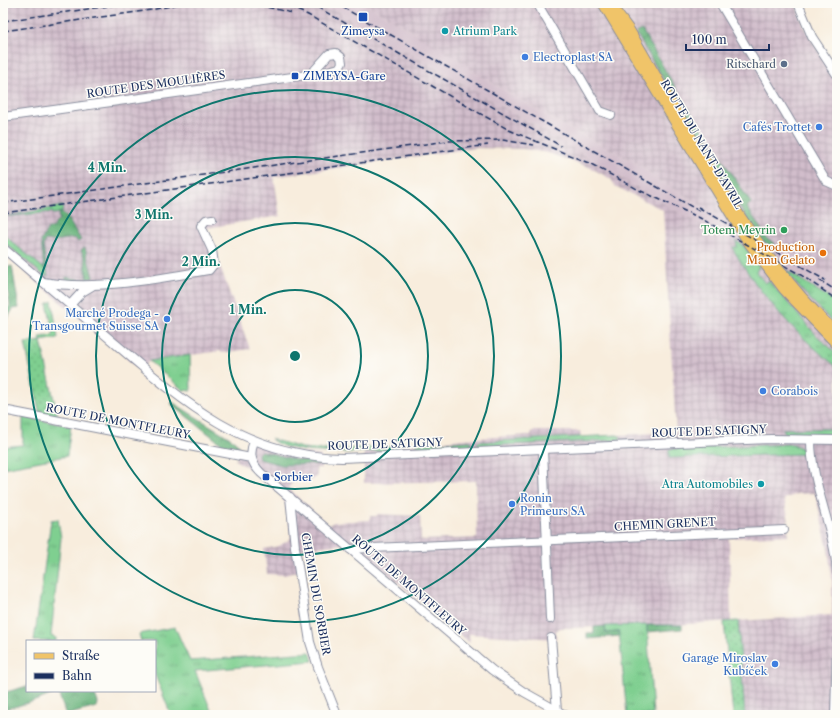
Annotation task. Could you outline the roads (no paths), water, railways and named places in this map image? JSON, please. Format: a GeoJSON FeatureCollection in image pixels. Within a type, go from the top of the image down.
{"type":"FeatureCollection","features":[{"type":"Feature","properties":{"kind":"main road","name":"ROUTE DU NANT-D'AVRIL"},"geometry":{"type":"LineString","coordinates":[[603,3],[747,240],[784,288],[837,344]]}},
{"type":"Feature","properties":{"kind":"main road","name":"ROUTE DU NANT-D'AVRIL"},"geometry":{"type":"LineString","coordinates":[[609,3],[629,30],[720,185],[752,234],[789,284],[837,334]]}},
{"type":"Feature","properties":{"kind":"street"},"geometry":{"type":"LineString","coordinates":[[537,3],[600,111],[611,115]]}},
{"type":"Feature","properties":{"kind":"street"},"geometry":{"type":"LineString","coordinates":[[720,3],[822,176],[826,181],[837,186]]}},
{"type":"Feature","properties":{"kind":"street"},"geometry":{"type":"LineString","coordinates":[[798,3],[814,40],[837,75]]}},
{"type":"Feature","properties":{"kind":"street","name":"ROUTE DES MOULIÈRES"},"geometry":{"type":"LineString","coordinates":[[3,117],[312,73]]}},
{"type":"Feature","properties":{"kind":"street"},"geometry":{"type":"LineString","coordinates":[[43,282],[74,286],[93,285],[209,270],[214,264],[214,257],[202,226],[206,220],[212,219]]}},
{"type":"Feature","properties":{"kind":"street","name":"ROUTE DE SATIGNY"},"geometry":{"type":"LineString","coordinates":[[3,248],[175,393],[219,423],[254,441],[296,454],[332,458],[771,439],[837,440]]}},
{"type":"Feature","properties":{"kind":"street"},"geometry":{"type":"LineString","coordinates":[[67,303],[93,285]]}},
{"type":"Feature","properties":{"kind":"street"},"geometry":{"type":"LineString","coordinates":[[67,303],[74,286]]}},
{"type":"Feature","properties":{"kind":"street","name":"ROUTE DE MONTFLEURY"},"geometry":{"type":"LineString","coordinates":[[3,410],[251,458],[258,470],[498,675],[565,715]]}},
{"type":"Feature","properties":{"kind":"street"},"geometry":{"type":"LineString","coordinates":[[811,440],[814,468],[834,533],[837,572]]}},
{"type":"Feature","properties":{"kind":"street"},"geometry":{"type":"LineString","coordinates":[[251,458],[250,452],[254,441]]}},
{"type":"Feature","properties":{"kind":"street"},"geometry":{"type":"LineString","coordinates":[[543,449],[550,619]]}},
{"type":"Feature","properties":{"kind":"street","name":"CHEMIN DU SORBIER"},"geometry":{"type":"LineString","coordinates":[[290,498],[293,533],[310,642],[337,715]]}},
{"type":"Feature","properties":{"kind":"street","name":"CHEMIN GRENET"},"geometry":{"type":"LineString","coordinates":[[350,550],[784,530]]}},
{"type":"Feature","properties":{"kind":"street"},"geometry":{"type":"LineString","coordinates":[[551,638],[557,711]]}},
{"type":"Feature","properties":{"kind":"street"},"geometry":{"type":"LineString","coordinates":[[835,715],[837,640]]}},
{"type":"Feature","properties":{"kind":"railway"},"geometry":{"type":"LineString","coordinates":[[3,21],[130,3]]}},
{"type":"Feature","properties":{"kind":"railway"},"geometry":{"type":"LineString","coordinates":[[3,31],[151,10],[184,3]]}},
{"type":"Feature","properties":{"kind":"railway"},"geometry":{"type":"LineString","coordinates":[[196,4],[202,3]]}},
{"type":"Feature","properties":{"kind":"railway"},"geometry":{"type":"LineString","coordinates":[[250,3],[292,13]]}},
{"type":"Feature","properties":{"kind":"railway"},"geometry":{"type":"LineString","coordinates":[[281,3],[308,15],[509,130],[591,164],[639,190],[700,218],[801,275],[837,300]]}},
{"type":"Feature","properties":{"kind":"railway"},"geometry":{"type":"LineString","coordinates":[[310,3],[561,146]]}},
{"type":"Feature","properties":{"kind":"railway"},"geometry":{"type":"LineString","coordinates":[[335,3],[701,212]]}},
{"type":"Feature","properties":{"kind":"railway"},"geometry":{"type":"LineString","coordinates":[[3,203],[447,141],[502,140],[534,145]]}},
{"type":"Feature","properties":{"kind":"railway"},"geometry":{"type":"LineString","coordinates":[[3,213],[488,145]]}},
{"type":"Feature","properties":{"kind":"railway"},"geometry":{"type":"LineString","coordinates":[[698,207],[825,280]]}},
{"type":"Feature","properties":{"kind":"railway"},"geometry":{"type":"LineString","coordinates":[[819,280],[837,291]]}},
{"type":"Feature","properties":{"kind":"place","name":"Zimeysa"},"geometry":{"type":"Point","coordinates":[363,17]}},
{"type":"Feature","properties":{"kind":"place","name":"Atrium Park"},"geometry":{"type":"Point","coordinates":[445,31]}},
{"type":"Feature","properties":{"kind":"place","name":"Electroplast SA"},"geometry":{"type":"Point","coordinates":[525,57]}},
{"type":"Feature","properties":{"kind":"place","name":"Ritschard"},"geometry":{"type":"Point","coordinates":[784,64]}},
{"type":"Feature","properties":{"kind":"place","name":"ZIMEYSA-Gare"},"geometry":{"type":"Point","coordinates":[295,76]}},
{"type":"Feature","properties":{"kind":"place","name":"Cafés Trottet"},"geometry":{"type":"Point","coordinates":[819,127]}},
{"type":"Feature","properties":{"kind":"place","name":"Totem Meyrin"},"geometry":{"type":"Point","coordinates":[784,230]}},
{"type":"Feature","properties":{"kind":"place","name":"Production Manu Gelato"},"geometry":{"type":"Point","coordinates":[823,253]}},
{"type":"Feature","properties":{"kind":"place","name":"Marché Prodega - Transgourmet Suisse SA"},"geometry":{"type":"Point","coordinates":[167,319]}},
{"type":"Feature","properties":{"kind":"place","name":"Corabois"},"geometry":{"type":"Point","coordinates":[763,391]}},
{"type":"Feature","properties":{"kind":"place","name":"Sorbier"},"geometry":{"type":"Point","coordinates":[266,477]}},
{"type":"Feature","properties":{"kind":"place","name":"Atra Automobiles"},"geometry":{"type":"Point","coordinates":[761,484]}},
{"type":"Feature","properties":{"kind":"place","name":"Ronin Primeurs SA"},"geometry":{"type":"Point","coordinates":[512,504]}},
{"type":"Feature","properties":{"kind":"place","name":"Garage Miroslav Kubíček"},"geometry":{"type":"Point","coordinates":[775,664]}}]}
